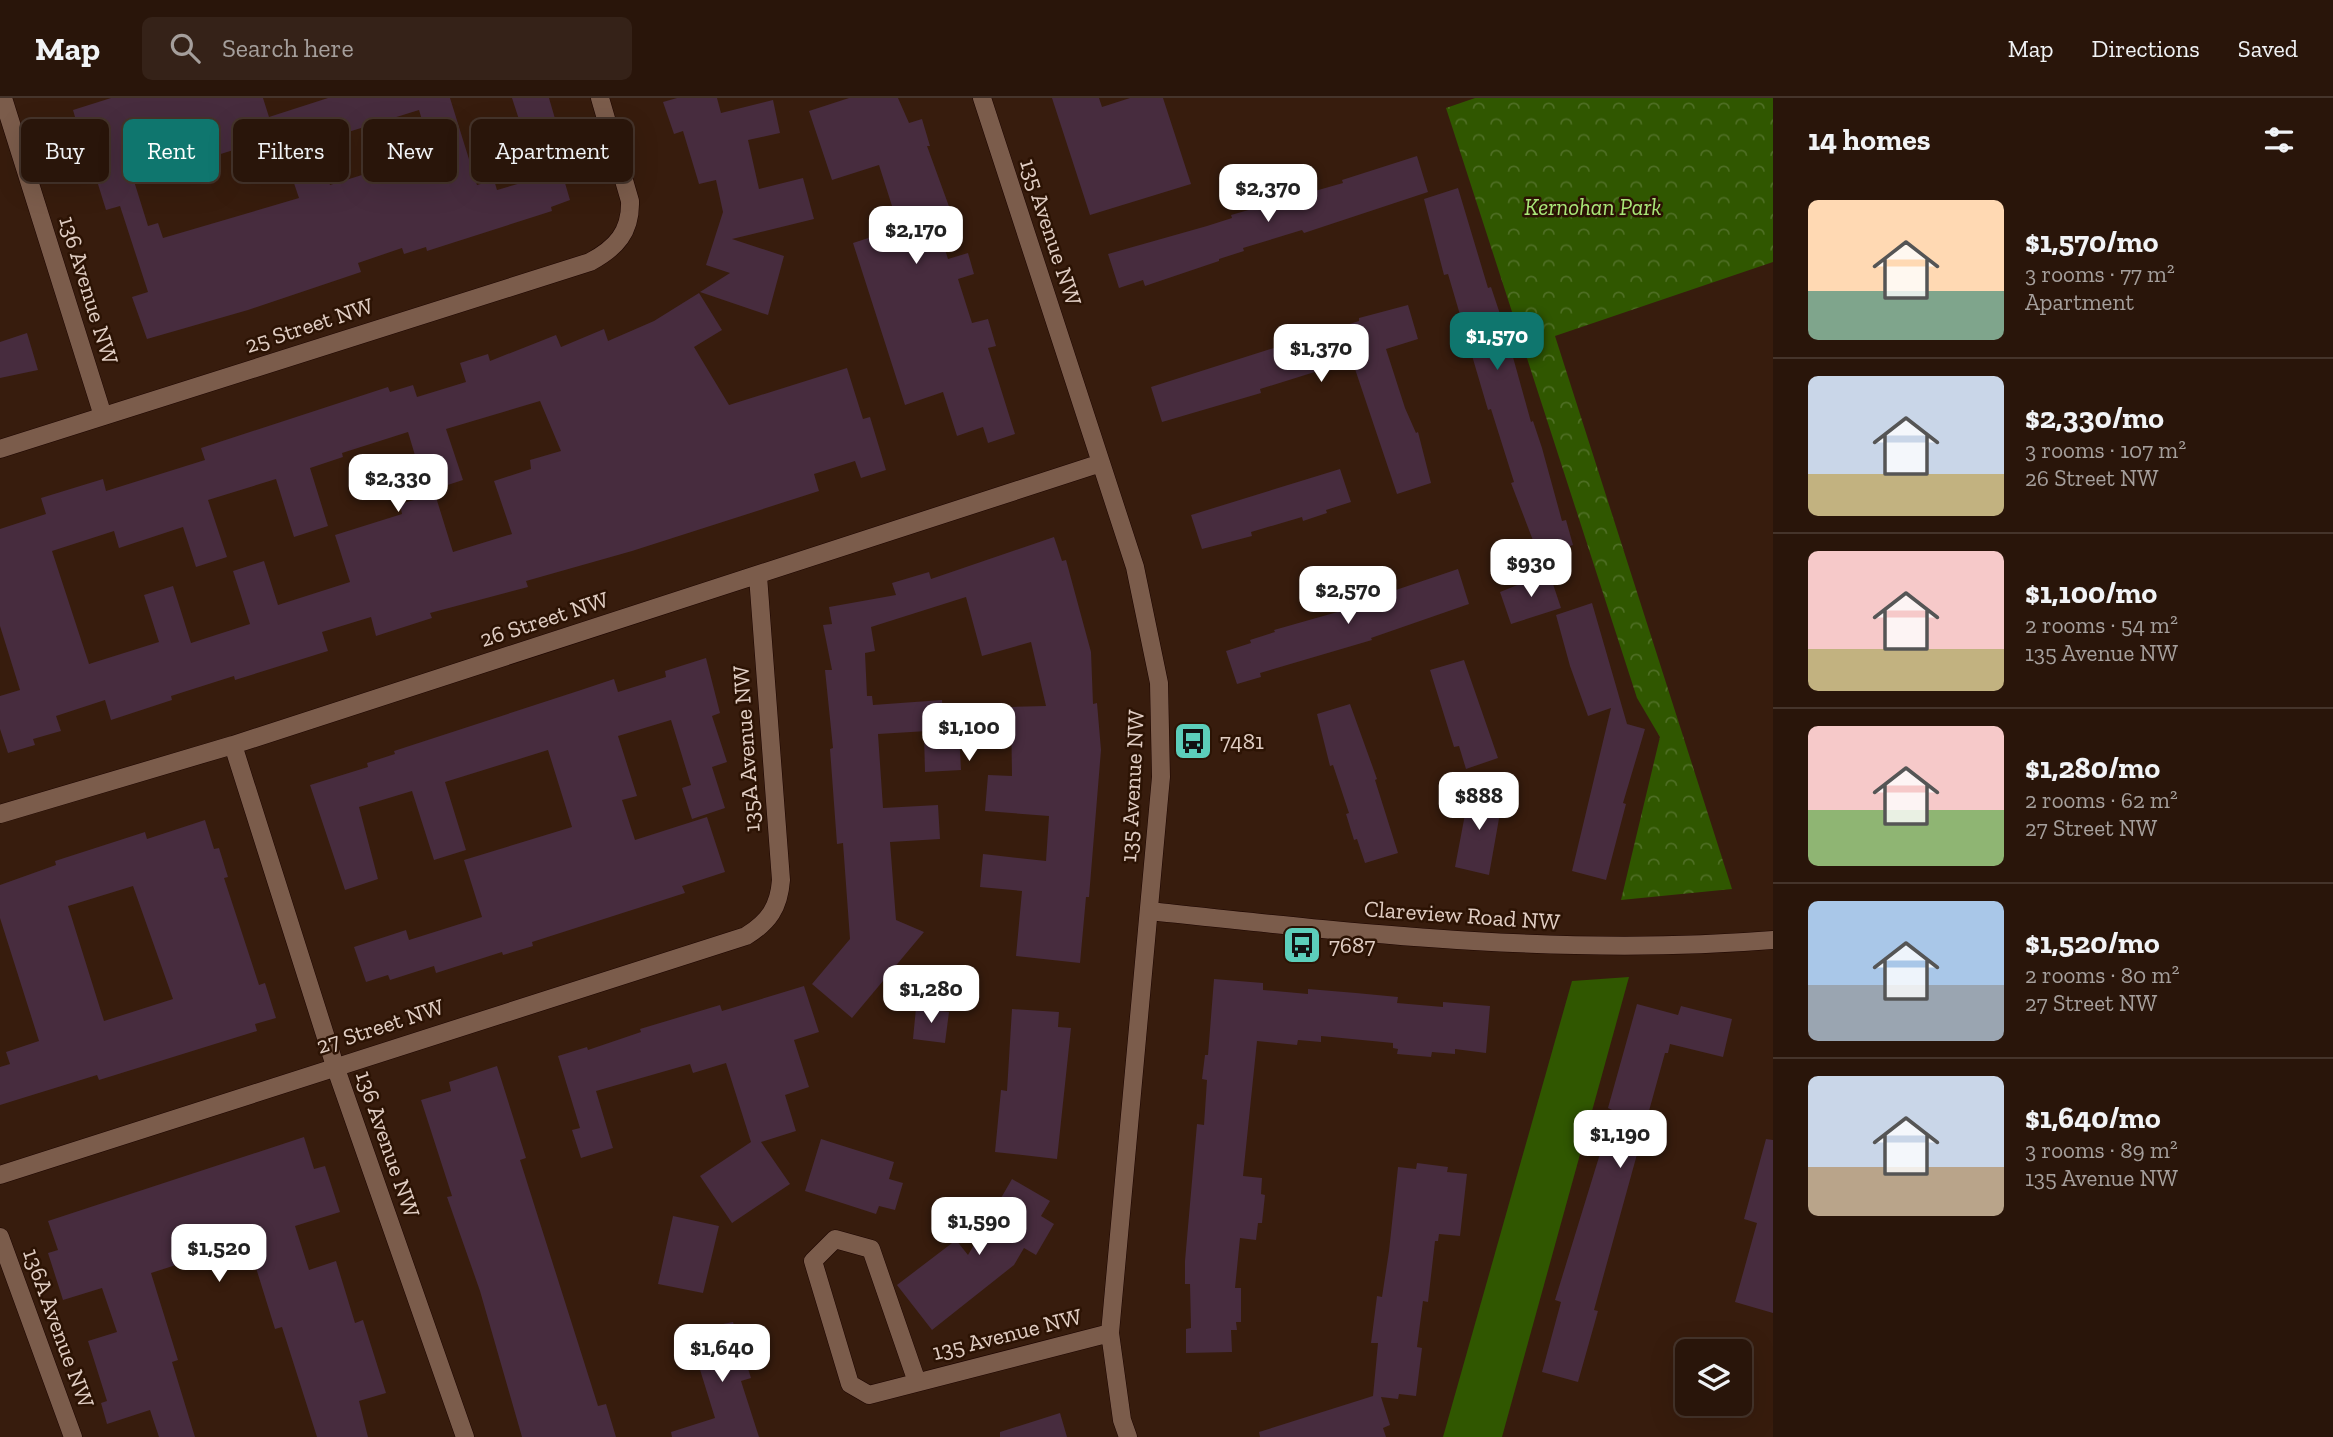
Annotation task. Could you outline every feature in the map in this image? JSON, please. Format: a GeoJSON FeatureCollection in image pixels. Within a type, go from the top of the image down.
{"type":"FeatureCollection","features":[{"type":"Feature","properties":{"kind":"street","name":"136 Avenue NW"},"geometry":{"type":"LineString","coordinates":[[3,98],[103,416]]}},
{"type":"Feature","properties":{"kind":"street","name":"25 Street NW"},"geometry":{"type":"LineString","coordinates":[[0,449],[590,262],[616,246],[625,234],[631,216],[628,185],[600,98]]}},
{"type":"Feature","properties":{"kind":"street","name":"135 Avenue NW"},"geometry":{"type":"LineString","coordinates":[[982,98],[1135,566],[1159,683],[1161,777],[1110,1333],[1128,1437]]}},
{"type":"Feature","properties":{"kind":"street","name":"26 Street NW"},"geometry":{"type":"LineString","coordinates":[[0,814],[233,745],[1101,463]]}},
{"type":"Feature","properties":{"kind":"street","name":"135A Avenue NW"},"geometry":{"type":"LineString","coordinates":[[758,576],[781,880],[780,900],[770,917]]}},
{"type":"Feature","properties":{"kind":"street","name":"136 Avenue NW"},"geometry":{"type":"LineString","coordinates":[[233,745],[335,1066],[465,1437]]}},
{"type":"Feature","properties":{"kind":"street","name":"Clareview Road NW"},"geometry":{"type":"LineString","coordinates":[[1149,911],[1436,940],[1543,946],[1601,948],[1773,940]]}},
{"type":"Feature","properties":{"kind":"street","name":"27 Street NW"},"geometry":{"type":"LineString","coordinates":[[0,1175],[746,936],[770,917]]}},
{"type":"Feature","properties":{"kind":"street","name":"136A Avenue NW"},"geometry":{"type":"LineString","coordinates":[[0,1237],[73,1437]]}},
{"type":"Feature","properties":{"kind":"street","name":"135 Avenue NW"},"geometry":{"type":"LineString","coordinates":[[916,1382],[871,1249],[835,1238],[813,1261],[850,1384],[869,1395],[1110,1333]]}},
{"type":"Feature","properties":{"kind":"green space","name":"Kernohan Park"},"geometry":{"type":"Polygon","coordinates":[[[1475,98],[1773,98],[1773,262],[1555,336],[1732,889],[1621,900],[1660,737],[1637,698],[1446,108],[1475,98]]]}},
{"type":"Feature","properties":{"kind":"green space"},"geometry":{"type":"Polygon","coordinates":[[[1629,977],[1502,1437],[1443,1437],[1572,981],[1629,977]]]}},
{"type":"Feature","properties":{"kind":"building"},"geometry":{"type":"Polygon","coordinates":[[[111,98],[263,98],[269,117],[328,98],[450,98],[457,119],[422,119],[419,110],[390,119],[363,119],[363,127],[349,132],[349,119],[233,119],[233,150],[219,154],[219,119],[123,119],[123,182],[134,182],[148,226],[158,223],[163,238],[299,198],[294,182],[329,182],[330,185],[349,182],[349,179],[363,175],[363,182],[457,182],[457,121],[471,166],[471,182],[476,182],[477,185],[495,182],[497,190],[524,182],[565,182],[570,200],[551,207],[552,211],[427,251],[426,247],[404,254],[402,248],[358,263],[361,272],[248,310],[147,339],[132,297],[148,292],[120,206],[106,210],[97,182],[109,182],[109,119],[76,119],[73,110],[111,98]]]}},
{"type":"Feature","properties":{"kind":"building"},"geometry":{"type":"Polygon","coordinates":[[[512,98],[549,98],[555,119],[519,119],[512,98]]]}},
{"type":"Feature","properties":{"kind":"building"},"geometry":{"type":"Polygon","coordinates":[[[677,98],[717,98],[721,113],[773,100],[780,133],[748,140],[759,189],[803,178],[814,219],[732,239],[784,256],[768,315],[700,292],[730,273],[706,265],[723,212],[716,180],[699,184],[683,131],[674,134],[663,102],[677,98]]]}},
{"type":"Feature","properties":{"kind":"building"},"geometry":{"type":"Polygon","coordinates":[[[849,98],[898,98],[909,123],[922,119],[930,146],[927,146],[951,212],[935,217],[948,259],[968,253],[974,274],[958,279],[972,323],[988,319],[996,346],[988,348],[1015,434],[988,443],[983,427],[957,436],[943,392],[905,405],[853,243],[899,228],[879,165],[832,180],[809,111],[849,98]]]}},
{"type":"Feature","properties":{"kind":"building"},"geometry":{"type":"Polygon","coordinates":[[[1052,98],[1099,98],[1102,107],[1130,98],[1163,98],[1191,184],[1090,215],[1052,98]]]}},
{"type":"Feature","properties":{"kind":"building"},"geometry":{"type":"Polygon","coordinates":[[[1417,156],[1428,192],[1304,233],[1302,230],[1243,248],[1244,251],[1219,261],[1145,286],[1143,280],[1119,288],[1108,254],[1343,183],[1342,180],[1417,156]]]}},
{"type":"Feature","properties":{"kind":"building"},"geometry":{"type":"Polygon","coordinates":[[[1458,188],[1488,288],[1491,287],[1506,332],[1562,521],[1566,520],[1573,545],[1539,556],[1511,483],[1514,482],[1491,409],[1488,410],[1448,274],[1444,275],[1424,199],[1458,188]]]}},
{"type":"Feature","properties":{"kind":"building"},"geometry":{"type":"Polygon","coordinates":[[[699,293],[722,330],[694,347],[729,405],[847,368],[863,419],[870,417],[886,470],[861,478],[855,461],[814,474],[819,491],[632,551],[526,581],[528,587],[430,613],[432,618],[376,636],[371,617],[322,632],[328,651],[235,680],[234,676],[171,696],[172,700],[111,720],[105,700],[56,716],[61,731],[33,739],[35,745],[8,753],[0,729],[0,696],[20,690],[0,626],[0,529],[46,514],[41,498],[103,479],[106,491],[205,460],[201,448],[388,387],[390,392],[413,385],[417,397],[466,382],[460,363],[488,354],[490,361],[556,335],[561,347],[604,329],[608,341],[654,321],[699,293]],[[540,401],[446,429],[463,480],[426,492],[408,432],[342,453],[343,457],[310,468],[328,526],[294,537],[276,479],[208,500],[227,557],[196,567],[183,527],[119,548],[114,531],[52,551],[89,664],[159,642],[144,595],[173,586],[191,643],[250,624],[233,571],[264,561],[278,605],[350,582],[335,535],[402,514],[400,504],[435,494],[453,552],[512,534],[494,481],[531,469],[530,460],[561,451],[540,401]]]}},
{"type":"Feature","properties":{"kind":"building"},"geometry":{"type":"Polygon","coordinates":[[[1408,305],[1418,339],[1386,349],[1405,408],[1416,433],[1418,432],[1431,483],[1397,494],[1353,363],[1322,373],[1321,370],[1260,389],[1261,393],[1162,422],[1151,387],[1359,321],[1359,318],[1408,305]]]}},
{"type":"Feature","properties":{"kind":"building"},"geometry":{"type":"Polygon","coordinates":[[[27,333],[38,370],[0,378],[0,342],[27,333]]]}},
{"type":"Feature","properties":{"kind":"building"},"geometry":{"type":"Polygon","coordinates":[[[1340,469],[1351,502],[1303,521],[1302,517],[1251,532],[1252,536],[1202,549],[1191,515],[1340,469]]]}},
{"type":"Feature","properties":{"kind":"building"},"geometry":{"type":"Polygon","coordinates":[[[1054,537],[1062,561],[1066,560],[1091,652],[1093,704],[1097,703],[1101,750],[1089,897],[1086,897],[1080,963],[1016,956],[1022,891],[980,887],[983,854],[1046,861],[1049,816],[985,811],[988,775],[1012,776],[1011,707],[1046,706],[1031,642],[982,656],[966,597],[871,627],[875,651],[865,653],[867,696],[872,696],[873,705],[942,700],[944,730],[878,734],[883,808],[938,805],[940,839],[890,842],[896,920],[924,932],[852,1018],[812,984],[850,939],[843,843],[837,844],[830,749],[833,748],[825,670],[832,670],[823,625],[832,624],[829,607],[896,595],[892,583],[929,572],[931,579],[1054,537]]]}},
{"type":"Feature","properties":{"kind":"building"},"geometry":{"type":"Polygon","coordinates":[[[1458,569],[1469,604],[1371,638],[1372,640],[1260,673],[1261,677],[1237,684],[1226,651],[1251,643],[1250,640],[1275,632],[1274,630],[1362,605],[1384,597],[1384,594],[1458,569]]]}},
{"type":"Feature","properties":{"kind":"building"},"geometry":{"type":"Polygon","coordinates":[[[1549,572],[1561,608],[1511,624],[1500,592],[1549,572]]]}},
{"type":"Feature","properties":{"kind":"building"},"geometry":{"type":"Polygon","coordinates":[[[1592,603],[1627,724],[1645,729],[1623,803],[1626,804],[1606,880],[1572,871],[1611,708],[1588,716],[1556,615],[1592,603]]]}},
{"type":"Feature","properties":{"kind":"building"},"geometry":{"type":"Polygon","coordinates":[[[706,658],[720,713],[712,716],[727,762],[712,767],[725,808],[692,819],[682,788],[691,785],[671,720],[618,736],[637,796],[622,800],[635,840],[707,817],[725,872],[682,886],[685,893],[532,942],[533,946],[503,955],[502,952],[436,973],[434,966],[390,980],[388,975],[366,982],[354,947],[406,930],[409,940],[482,917],[464,860],[572,827],[548,750],[445,782],[466,850],[434,860],[412,791],[359,807],[378,879],[345,890],[310,785],[368,767],[367,763],[395,754],[394,751],[614,679],[618,692],[666,677],[665,671],[706,658]]]}},
{"type":"Feature","properties":{"kind":"building"},"geometry":{"type":"Polygon","coordinates":[[[1464,660],[1498,758],[1466,769],[1459,746],[1454,747],[1430,670],[1464,660]]]}},
{"type":"Feature","properties":{"kind":"building"},"geometry":{"type":"Polygon","coordinates":[[[1350,704],[1377,779],[1375,780],[1398,853],[1365,863],[1357,839],[1354,840],[1346,814],[1349,813],[1333,765],[1330,766],[1317,714],[1350,704]]]}},
{"type":"Feature","properties":{"kind":"building"},"geometry":{"type":"Polygon","coordinates":[[[959,733],[961,770],[925,772],[924,734],[959,733]]]}},
{"type":"Feature","properties":{"kind":"building"},"geometry":{"type":"Polygon","coordinates":[[[1470,788],[1503,796],[1489,875],[1455,867],[1470,788]]]}},
{"type":"Feature","properties":{"kind":"building"},"geometry":{"type":"Polygon","coordinates":[[[205,820],[214,849],[219,848],[228,877],[224,878],[259,985],[265,983],[276,1018],[255,1024],[257,1031],[99,1080],[97,1075],[0,1105],[0,1067],[10,1064],[6,1052],[39,1041],[0,918],[0,885],[56,865],[55,861],[145,832],[147,839],[205,820]],[[133,886],[68,906],[104,1021],[173,999],[133,886]]]}},
{"type":"Feature","properties":{"kind":"building"},"geometry":{"type":"Polygon","coordinates":[[[1214,979],[1263,983],[1263,990],[1308,994],[1308,989],[1356,993],[1398,997],[1397,1003],[1443,1007],[1443,1002],[1490,1006],[1486,1053],[1455,1049],[1455,1054],[1432,1052],[1431,1057],[1397,1054],[1398,1049],[1393,1048],[1393,1043],[1321,1036],[1321,1042],[1298,1040],[1297,1045],[1257,1041],[1243,1176],[1262,1178],[1261,1194],[1265,1195],[1262,1223],[1258,1223],[1256,1240],[1240,1238],[1235,1288],[1241,1288],[1241,1322],[1236,1322],[1237,1330],[1231,1330],[1232,1352],[1186,1353],[1186,1329],[1191,1328],[1190,1284],[1185,1284],[1185,1261],[1197,1124],[1204,1125],[1207,1080],[1202,1079],[1205,1055],[1208,1055],[1214,979]]]}},
{"type":"Feature","properties":{"kind":"building"},"geometry":{"type":"Polygon","coordinates":[[[804,986],[819,1032],[794,1040],[809,1087],[785,1095],[796,1131],[761,1142],[790,1184],[732,1223],[700,1176],[751,1142],[726,1063],[693,1073],[690,1064],[596,1091],[613,1148],[581,1158],[572,1130],[580,1128],[558,1056],[587,1047],[588,1050],[641,1032],[640,1029],[720,1005],[722,1011],[804,986]]]}},
{"type":"Feature","properties":{"kind":"building"},"geometry":{"type":"Polygon","coordinates":[[[1637,1004],[1678,1015],[1681,1006],[1732,1019],[1723,1057],[1670,1044],[1668,1053],[1665,1053],[1594,1310],[1598,1311],[1578,1382],[1542,1372],[1561,1302],[1555,1300],[1599,1157],[1612,1110],[1608,1108],[1637,1004]]]}},
{"type":"Feature","properties":{"kind":"building"},"geometry":{"type":"Polygon","coordinates":[[[916,1008],[949,1012],[945,1043],[913,1039],[916,1008]]]}},
{"type":"Feature","properties":{"kind":"building"},"geometry":{"type":"Polygon","coordinates":[[[1012,1009],[1059,1012],[1058,1027],[1071,1028],[1057,1159],[995,1152],[1001,1090],[1007,1091],[1012,1009]]]}},
{"type":"Feature","properties":{"kind":"building"},"geometry":{"type":"Polygon","coordinates":[[[497,1066],[526,1158],[520,1160],[598,1406],[606,1404],[616,1437],[522,1437],[480,1291],[447,1197],[452,1196],[421,1100],[451,1091],[449,1082],[497,1066]]]}},
{"type":"Feature","properties":{"kind":"building"},"geometry":{"type":"Polygon","coordinates":[[[304,1137],[314,1169],[325,1166],[340,1212],[295,1226],[309,1270],[336,1261],[355,1323],[363,1320],[386,1393],[359,1401],[368,1437],[317,1437],[282,1327],[275,1329],[248,1242],[151,1273],[178,1360],[172,1362],[195,1437],[159,1437],[150,1410],[107,1424],[101,1403],[107,1401],[88,1341],[117,1332],[102,1288],[63,1300],[48,1253],[58,1250],[48,1221],[304,1137]]]}},
{"type":"Feature","properties":{"kind":"building"},"geometry":{"type":"Polygon","coordinates":[[[821,1139],[894,1162],[889,1179],[903,1183],[895,1210],[879,1206],[876,1214],[805,1191],[821,1139]]]}},
{"type":"Feature","properties":{"kind":"building"},"geometry":{"type":"Polygon","coordinates":[[[1766,1139],[1773,1140],[1773,1313],[1735,1302],[1757,1223],[1744,1219],[1766,1139]]]}},
{"type":"Feature","properties":{"kind":"building"},"geometry":{"type":"Polygon","coordinates":[[[1417,1163],[1448,1167],[1447,1172],[1467,1174],[1460,1236],[1439,1234],[1438,1241],[1435,1241],[1428,1302],[1423,1301],[1417,1347],[1422,1348],[1416,1396],[1399,1394],[1398,1399],[1381,1397],[1390,1425],[1383,1428],[1386,1437],[1260,1437],[1259,1432],[1373,1396],[1378,1343],[1371,1343],[1377,1296],[1382,1297],[1398,1167],[1416,1169],[1417,1163]]]}},
{"type":"Feature","properties":{"kind":"building"},"geometry":{"type":"Polygon","coordinates":[[[1012,1179],[1050,1201],[1041,1216],[1054,1224],[1036,1255],[1024,1248],[1014,1265],[932,1330],[897,1285],[956,1240],[968,1255],[1012,1179]]]}},
{"type":"Feature","properties":{"kind":"building"},"geometry":{"type":"Polygon","coordinates":[[[673,1216],[719,1226],[703,1293],[658,1284],[673,1216]]]}},
{"type":"Feature","properties":{"kind":"building"},"geometry":{"type":"Polygon","coordinates":[[[733,1322],[751,1378],[741,1381],[759,1437],[672,1437],[671,1432],[715,1418],[688,1331],[733,1322]]]}},
{"type":"Feature","properties":{"kind":"building"},"geometry":{"type":"Polygon","coordinates":[[[1060,1413],[1067,1437],[1000,1437],[1000,1432],[1060,1413]]]}},
{"type":"Feature","properties":{"kind":"place","name":"7481"},"geometry":{"type":"Point","coordinates":[1193,741]}},
{"type":"Feature","properties":{"kind":"place","name":"7687"},"geometry":{"type":"Point","coordinates":[1302,945]}}]}
